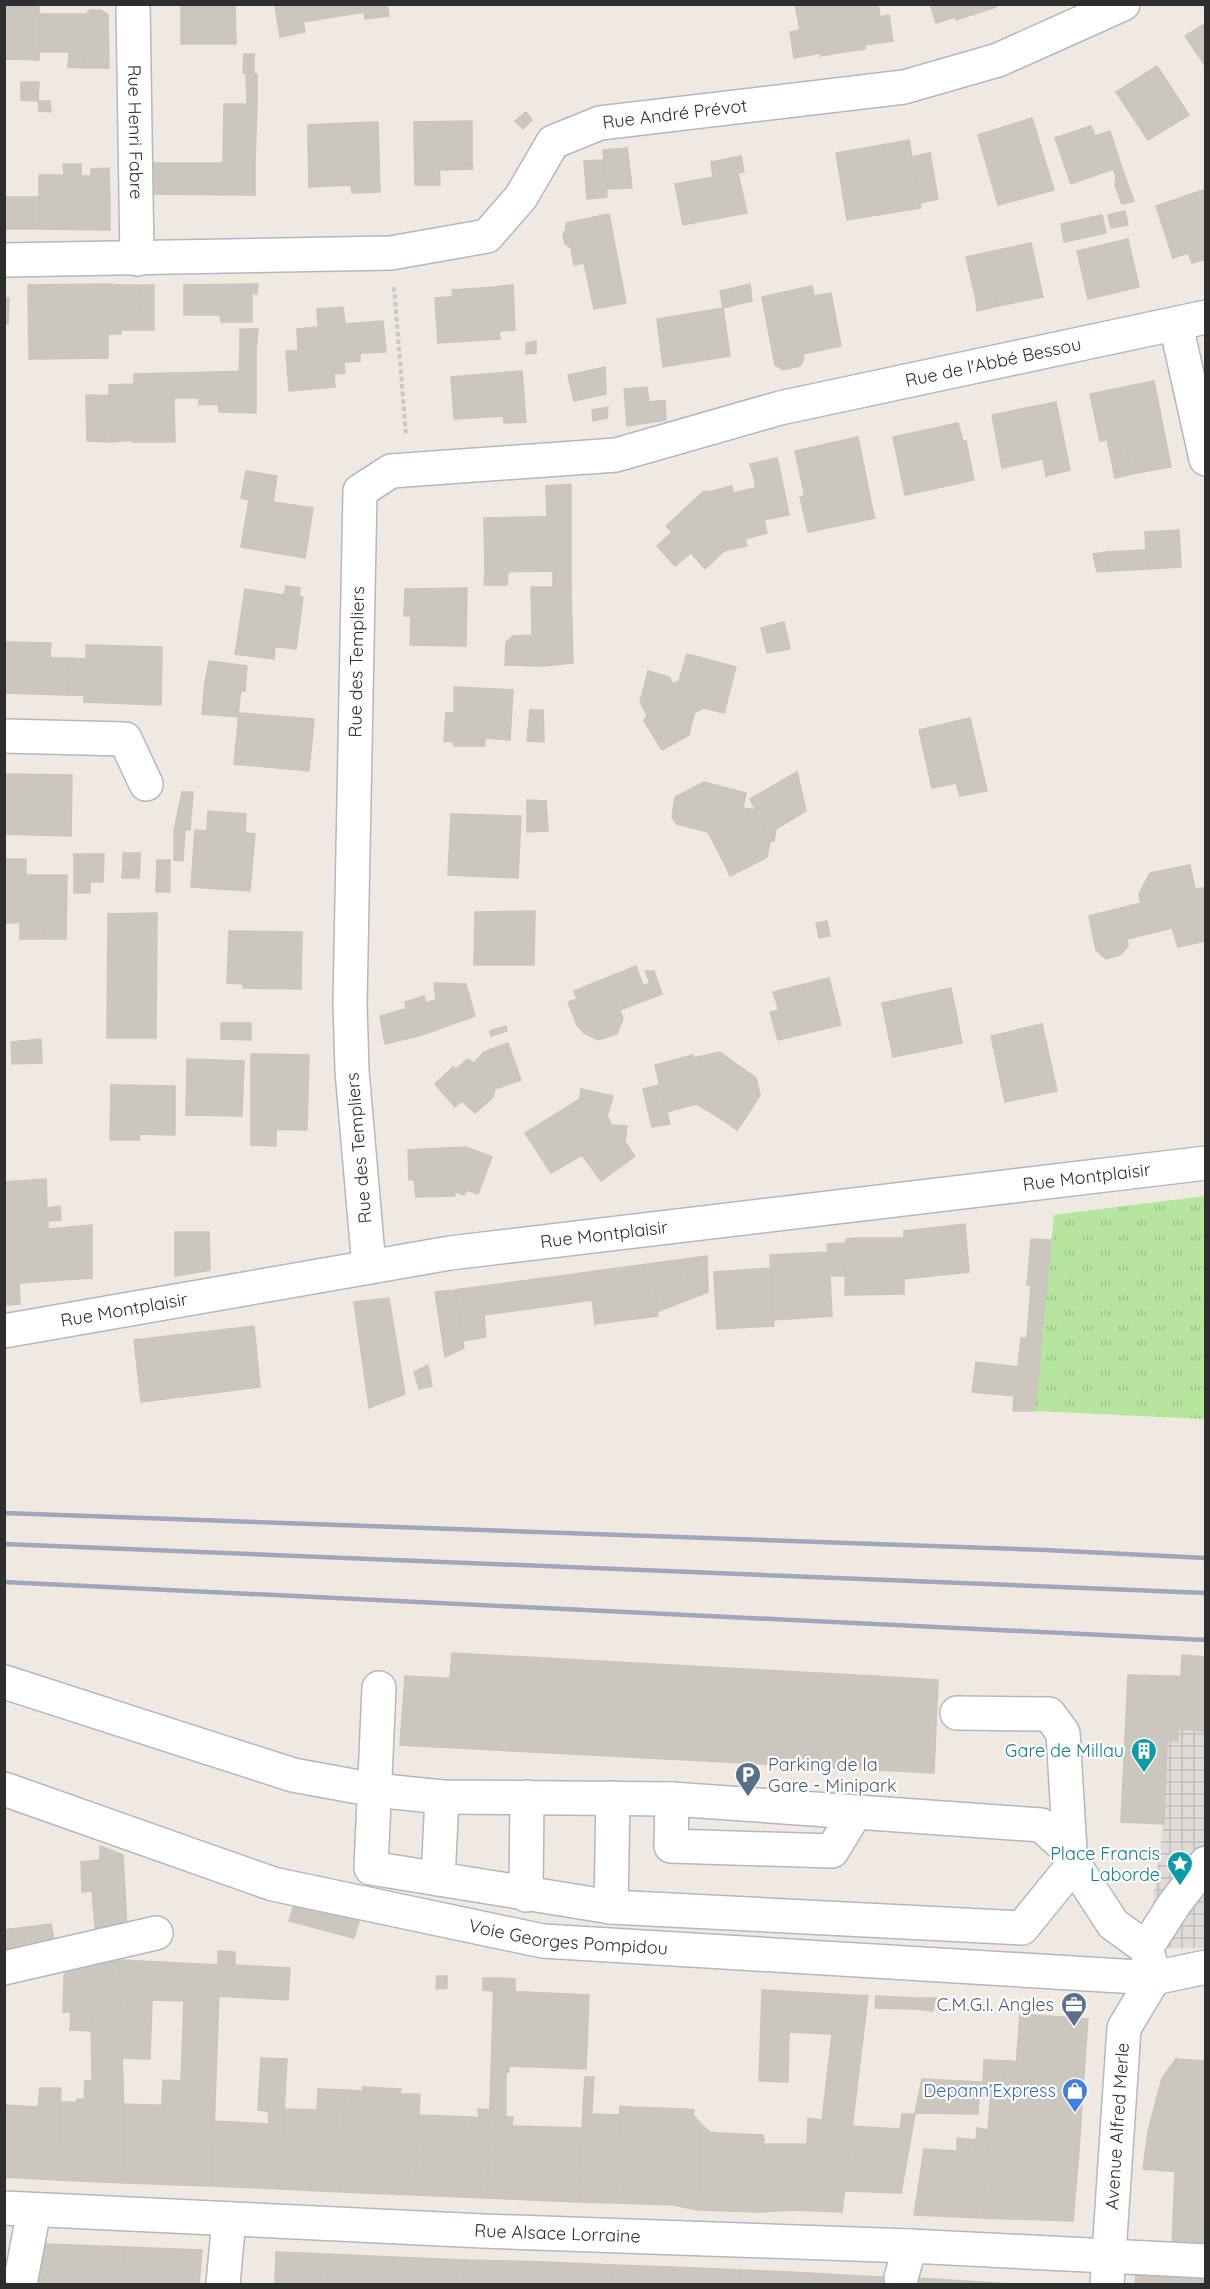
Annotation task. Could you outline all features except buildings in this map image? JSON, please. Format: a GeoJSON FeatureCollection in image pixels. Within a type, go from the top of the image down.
{"type":"FeatureCollection","features":[{"type":"Feature","properties":{"kind":"street","name":"Rue Henri Fabre"},"geometry":{"type":"LineString","coordinates":[[133,4],[137,259]]}},
{"type":"Feature","properties":{"kind":"street","name":"Rue André Prévot"},"geometry":{"type":"LineString","coordinates":[[137,259],[391,254],[487,236],[521,197],[553,142],[600,123],[904,87],[998,60],[1123,4]]}},
{"type":"Feature","properties":{"kind":"street"},"geometry":{"type":"LineString","coordinates":[[4,260],[137,259]]}},
{"type":"Feature","properties":{"kind":"street"},"geometry":{"type":"LineString","coordinates":[[1191,321],[1206,459]]}},
{"type":"Feature","properties":{"kind":"street","name":"Rue de l'Abbé Bessou"},"geometry":{"type":"LineString","coordinates":[[780,408],[1191,321]]}},
{"type":"Feature","properties":{"kind":"street","name":"Rue des Templiers"},"geometry":{"type":"LineString","coordinates":[[369,1266],[352,1071],[350,1004],[360,491],[391,471],[616,455],[780,408]]}},
{"type":"Feature","properties":{"kind":"street"},"geometry":{"type":"LineString","coordinates":[[4,736],[126,739],[146,784]]}},
{"type":"Feature","properties":{"kind":"street","name":"Rue Montplaisir"},"geometry":{"type":"LineString","coordinates":[[4,1331],[450,1253],[1206,1163]]}},
{"type":"Feature","properties":{"kind":"street"},"geometry":{"type":"LineString","coordinates":[[4,1682],[293,1775],[375,1790],[442,1797],[672,1799],[1041,1826],[1072,1858],[1113,1924],[1150,1963],[1175,1903],[1206,1863]]}},
{"type":"Feature","properties":{"kind":"street"},"geometry":{"type":"LineString","coordinates":[[379,1688],[371,1868],[611,1907],[1022,1928],[1072,1858],[1063,1733],[1049,1714],[957,1713]]}},
{"type":"Feature","properties":{"kind":"street","name":"Voie Georges Pompidou"},"geometry":{"type":"LineString","coordinates":[[4,1789],[273,1884],[543,1941],[1150,1963],[1206,1967]]}},
{"type":"Feature","properties":{"kind":"street"},"geometry":{"type":"LineString","coordinates":[[438,1879],[442,1797]]}},
{"type":"Feature","properties":{"kind":"street"},"geometry":{"type":"LineString","coordinates":[[526,1895],[527,1797]]}},
{"type":"Feature","properties":{"kind":"street"},"geometry":{"type":"LineString","coordinates":[[611,1907],[613,1798]]}},
{"type":"Feature","properties":{"kind":"street"},"geometry":{"type":"LineString","coordinates":[[672,1799],[671,1846],[832,1851],[855,1813]]}},
{"type":"Feature","properties":{"kind":"street"},"geometry":{"type":"LineString","coordinates":[[4,1968],[156,1933]]}},
{"type":"Feature","properties":{"kind":"street","name":"Avenue Alfred Merle"},"geometry":{"type":"LineString","coordinates":[[1108,2270],[1124,2028],[1150,1963]]}},
{"type":"Feature","properties":{"kind":"street"},"geometry":{"type":"LineString","coordinates":[[19,2209],[20,2284]]}},
{"type":"Feature","properties":{"kind":"street","name":"Rue Alsace Lorraine"},"geometry":{"type":"LineString","coordinates":[[19,2209],[483,2232],[910,2246],[1108,2270],[1206,2261]]}},
{"type":"Feature","properties":{"kind":"street"},"geometry":{"type":"LineString","coordinates":[[223,2284],[229,2219]]}},
{"type":"Feature","properties":{"kind":"street"},"geometry":{"type":"LineString","coordinates":[[901,2278],[910,2246]]}},
{"type":"Feature","properties":{"kind":"path"},"geometry":{"type":"LineString","coordinates":[[391,254],[409,469]]}},
{"type":"Feature","properties":{"kind":"green space"},"geometry":{"type":"Polygon","coordinates":[[[1205,1196],[1205,1419],[1034,1411],[1054,1215],[1205,1196]]]}},
{"type":"Feature","properties":{"kind":"shaded area","name":"Place Francis Laborde"},"geometry":{"type":"Polygon","coordinates":[[[1178,1729],[1205,1731],[1205,1948],[1147,1948],[1163,1826],[1167,1740],[1178,1741],[1178,1729]]]}},
{"type":"Feature","properties":{"kind":"railway"},"geometry":{"type":"LineString","coordinates":[[4,1513],[1045,1550],[1206,1558]]}},
{"type":"Feature","properties":{"kind":"railway"},"geometry":{"type":"LineString","coordinates":[[4,1544],[1206,1593]]}},
{"type":"Feature","properties":{"kind":"railway"},"geometry":{"type":"LineString","coordinates":[[4,1582],[1206,1640]]}},
{"type":"Feature","properties":{"kind":"place","name":"Gare de Millau"},"geometry":{"type":"Point","coordinates":[1144,1774]}},
{"type":"Feature","properties":{"kind":"place","name":"Parking de la Gare - Minipark"},"geometry":{"type":"Point","coordinates":[748,1798]}},
{"type":"Feature","properties":{"kind":"place","name":"Place Francis Laborde"},"geometry":{"type":"Point","coordinates":[1180,1887]}},
{"type":"Feature","properties":{"kind":"place","name":"C.M.G.I. Angles"},"geometry":{"type":"Point","coordinates":[1074,2028]}},
{"type":"Feature","properties":{"kind":"place","name":"Depann’Express"},"geometry":{"type":"Point","coordinates":[1075,2114]}}]}
